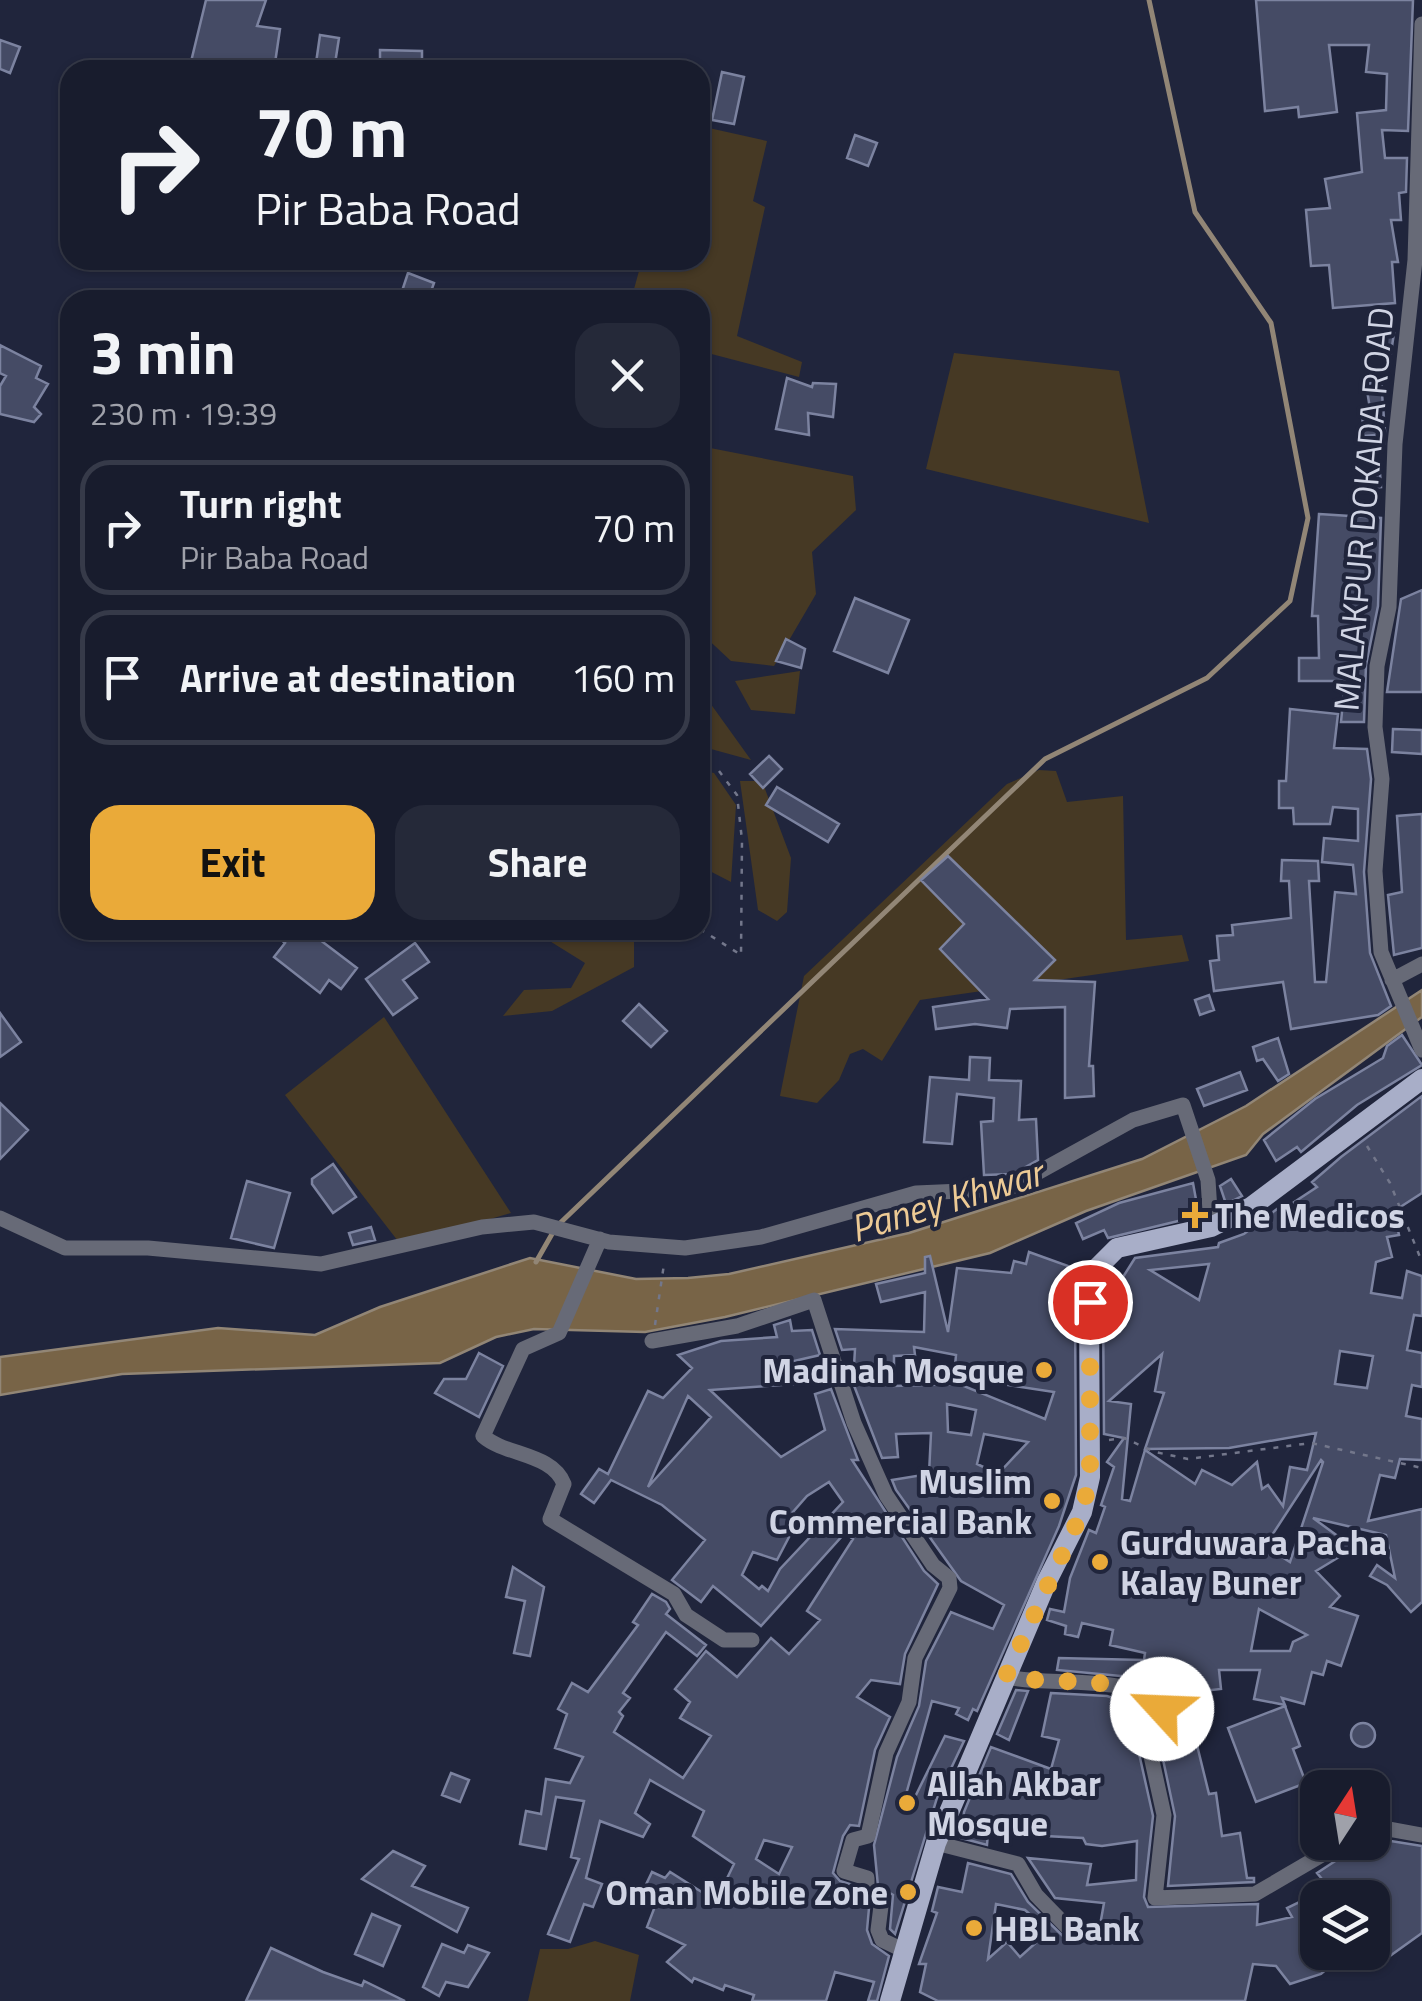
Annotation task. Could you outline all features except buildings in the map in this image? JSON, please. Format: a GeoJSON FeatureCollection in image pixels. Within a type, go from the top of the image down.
{"type":"FeatureCollection","features":[{"type":"Feature","properties":{"kind":"main road"},"geometry":{"type":"LineString","coordinates":[[890,2001],[936,1843],[1006,1676],[1082,1512],[1092,1442],[1090,1302],[1097,1268],[1117,1248],[1212,1227],[1250,1208],[1422,1078]]}},
{"type":"Feature","properties":{"kind":"street","name":"MALAKPUR DOKADA ROAD"},"geometry":{"type":"LineString","coordinates":[[1419,1045],[1382,952],[1374,871],[1382,778],[1375,727],[1377,666],[1389,607],[1395,444],[1415,260],[1422,24]]}},
{"type":"Feature","properties":{"kind":"street"},"geometry":{"type":"LineString","coordinates":[[1395,988],[1422,964]]}},
{"type":"Feature","properties":{"kind":"street"},"geometry":{"type":"LineString","coordinates":[[0,1218],[64,1248],[148,1248],[322,1264],[482,1227],[534,1222],[600,1239],[685,1248],[760,1237],[916,1193],[1008,1189],[1133,1120],[1183,1105],[1208,1180],[1212,1227]]}},
{"type":"Feature","properties":{"kind":"street"},"geometry":{"type":"LineString","coordinates":[[600,1239],[559,1333],[524,1349],[483,1436],[543,1462],[561,1476],[564,1484],[550,1520],[674,1594],[686,1615],[724,1640],[752,1640]]}},
{"type":"Feature","properties":{"kind":"street"},"geometry":{"type":"LineString","coordinates":[[652,1341],[737,1326],[814,1300],[854,1422],[886,1495],[932,1565],[950,1578],[950,1588],[916,1658],[910,1702],[886,1754],[868,1836],[854,1840],[844,1871],[868,1878],[867,1896],[882,1898],[878,1930],[882,1940],[905,1951]]}},
{"type":"Feature","properties":{"kind":"street"},"geometry":{"type":"LineString","coordinates":[[1006,1676],[1033,1682],[1061,1678],[1145,1694],[1161,1703],[1164,1728],[1149,1748],[1164,1815],[1156,1898],[1255,1894],[1312,1860]]}},
{"type":"Feature","properties":{"kind":"street"},"geometry":{"type":"LineString","coordinates":[[1390,1829],[1422,1835]]}},
{"type":"Feature","properties":{"kind":"street"},"geometry":{"type":"LineString","coordinates":[[936,1843],[1018,1864],[1036,1896],[1071,1931]]}},
{"type":"Feature","properties":{"kind":"path"},"geometry":{"type":"LineString","coordinates":[[710,935],[742,956],[742,840],[737,795],[718,770]]}},
{"type":"Feature","properties":{"kind":"path"},"geometry":{"type":"LineString","coordinates":[[1356,1128],[1390,1182],[1422,1262]]}},
{"type":"Feature","properties":{"kind":"path"},"geometry":{"type":"LineString","coordinates":[[652,1341],[664,1268]]}},
{"type":"Feature","properties":{"kind":"path"},"geometry":{"type":"LineString","coordinates":[[1092,1442],[1124,1438],[1155,1452],[1188,1459],[1311,1443],[1422,1468]]}},
{"type":"Feature","properties":{"kind":"shaded area"},"geometry":{"type":"Polygon","coordinates":[[[710,128],[767,141],[753,201],[765,207],[737,336],[802,362],[799,377],[710,354],[710,290],[634,290],[639,270],[710,270],[710,128]]]}},
{"type":"Feature","properties":{"kind":"shaded area"},"geometry":{"type":"Polygon","coordinates":[[[954,353],[1119,371],[1149,523],[926,469],[954,353]]]}},
{"type":"Feature","properties":{"kind":"shaded area"},"geometry":{"type":"Polygon","coordinates":[[[710,448],[853,476],[856,510],[812,552],[816,594],[774,666],[731,661],[710,641],[710,448]]]}},
{"type":"Feature","properties":{"kind":"shaded area"},"geometry":{"type":"Polygon","coordinates":[[[800,671],[795,714],[751,710],[735,681],[800,671]]]}},
{"type":"Feature","properties":{"kind":"shaded area"},"geometry":{"type":"Polygon","coordinates":[[[710,703],[751,760],[710,749],[710,703]]]}},
{"type":"Feature","properties":{"kind":"shaded area"},"geometry":{"type":"Polygon","coordinates":[[[1039,770],[1056,771],[1067,802],[1123,796],[1126,940],[1182,935],[1189,961],[920,1000],[882,1061],[863,1049],[850,1054],[839,1080],[817,1103],[780,1096],[804,976],[1007,784],[1039,770]]]}},
{"type":"Feature","properties":{"kind":"shaded area"},"geometry":{"type":"Polygon","coordinates":[[[710,772],[736,805],[731,882],[710,871],[710,772]]]}},
{"type":"Feature","properties":{"kind":"shaded area"},"geometry":{"type":"Polygon","coordinates":[[[740,781],[762,781],[791,858],[787,912],[777,921],[758,910],[740,781]]]}},
{"type":"Feature","properties":{"kind":"shaded area"},"geometry":{"type":"Polygon","coordinates":[[[548,940],[634,940],[634,967],[552,1011],[503,1016],[524,990],[571,988],[585,963],[548,940]]]}},
{"type":"Feature","properties":{"kind":"shaded area"},"geometry":{"type":"Polygon","coordinates":[[[1422,990],[1422,1017],[1263,1134],[1246,1155],[1086,1211],[990,1253],[725,1317],[645,1332],[534,1329],[496,1337],[440,1363],[122,1374],[0,1395],[0,1357],[218,1328],[315,1335],[380,1307],[530,1258],[636,1279],[688,1278],[729,1274],[909,1233],[1142,1159],[1246,1106],[1422,990]]]}},
{"type":"Feature","properties":{"kind":"shaded area"},"geometry":{"type":"Polygon","coordinates":[[[384,1017],[511,1213],[401,1245],[285,1095],[384,1017]]]}},
{"type":"Feature","properties":{"kind":"shaded area"},"geometry":{"type":"Polygon","coordinates":[[[595,1941],[639,1955],[630,2001],[528,2001],[540,1949],[568,1949],[595,1941]]]}},
{"type":"Feature","properties":{"kind":"waterway"},"geometry":{"type":"LineString","coordinates":[[536,1262],[556,1227],[1045,759],[1207,678],[1290,601],[1308,518],[1271,323],[1195,212],[1149,0]]}},
{"type":"Feature","properties":{"kind":"place","name":"The Medicos"},"geometry":{"type":"Point","coordinates":[1195,1215]}},
{"type":"Feature","properties":{"kind":"place","name":"Madinah Mosque"},"geometry":{"type":"Point","coordinates":[1044,1370]}},
{"type":"Feature","properties":{"kind":"place","name":"Muslim Commercial Bank"},"geometry":{"type":"Point","coordinates":[1052,1501]}},
{"type":"Feature","properties":{"kind":"place","name":"Gurduwara Pacha Kalay Buner"},"geometry":{"type":"Point","coordinates":[1100,1562]}},
{"type":"Feature","properties":{"kind":"place","name":"Allah Akbar Mosque"},"geometry":{"type":"Point","coordinates":[907,1803]}},
{"type":"Feature","properties":{"kind":"place","name":"Oman Mobile Zone"},"geometry":{"type":"Point","coordinates":[908,1892]}},
{"type":"Feature","properties":{"kind":"place","name":"HBL Bank"},"geometry":{"type":"Point","coordinates":[974,1928]}},
{"type":"Feature","properties":{"kind":"route"},"geometry":{"type":"LineString","coordinates":[[1090,1302],[1090,1477],[1082,1512],[1006,1676],[1033,1682],[1061,1678],[1145,1694],[1161,1703],[1162,1709]]}},
{"type":"Feature","properties":{"kind":"water label","name":"Paney Khwar"},"geometry":{"type":"Point","coordinates":[946,1200]}}]}
